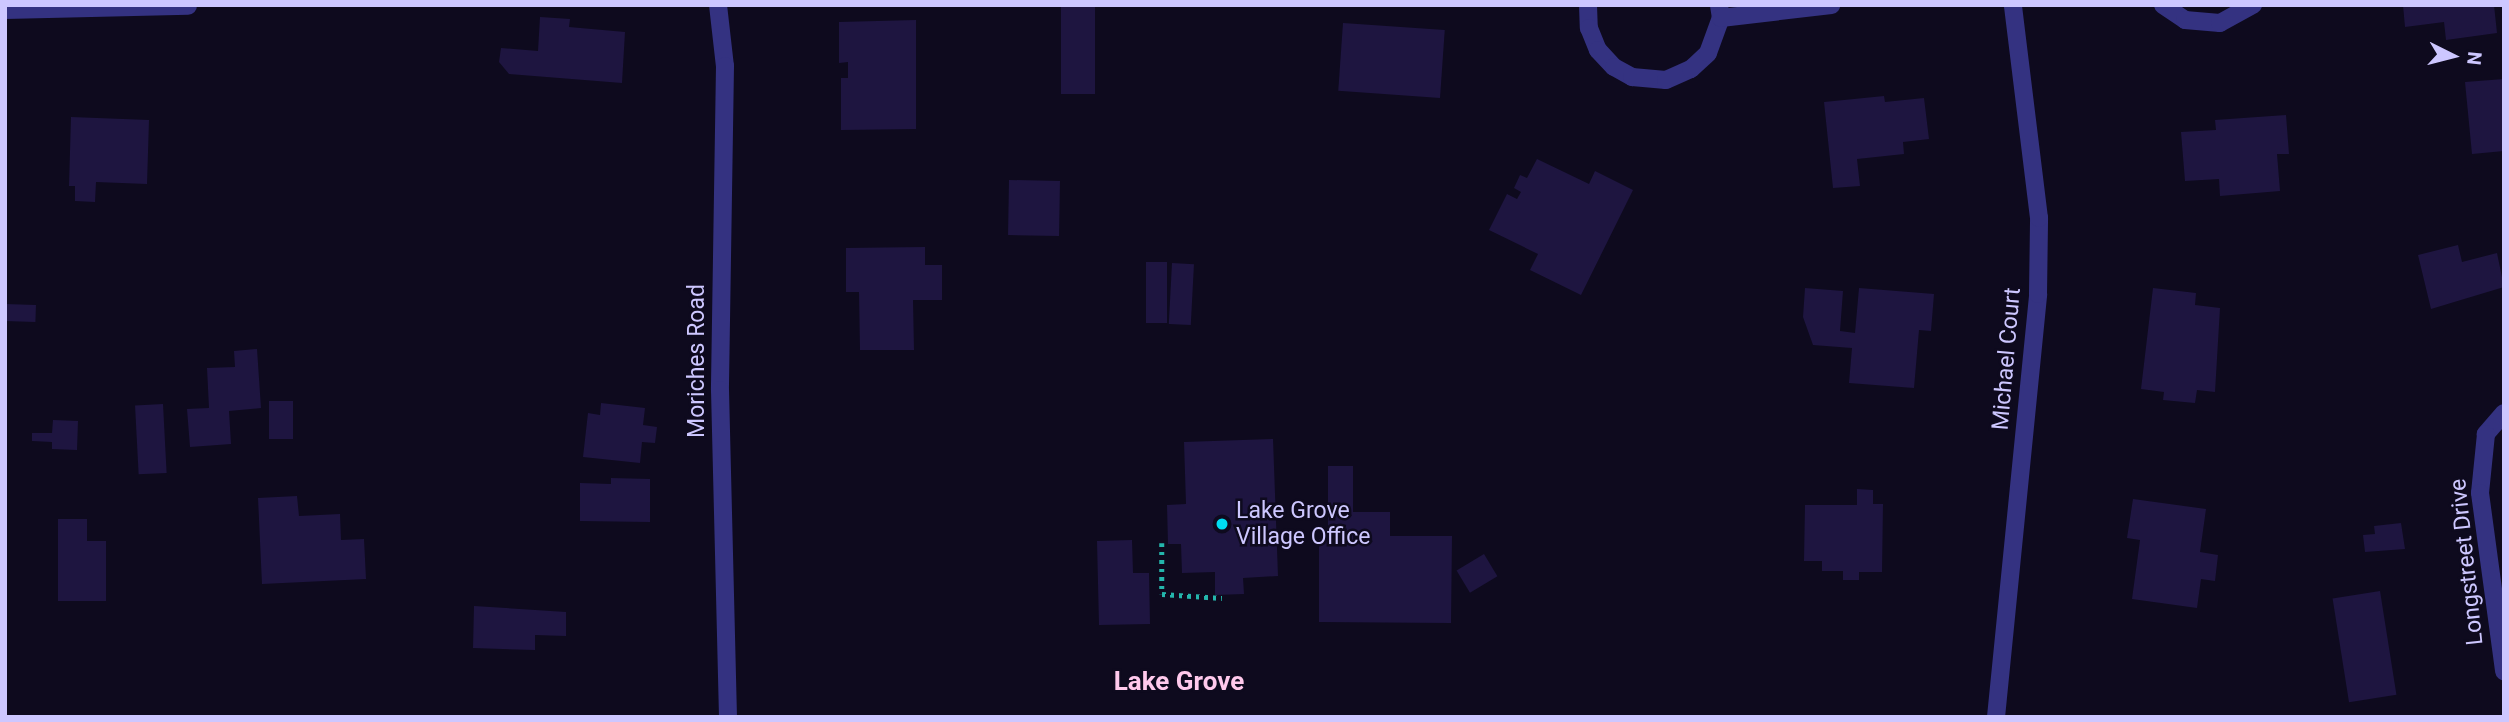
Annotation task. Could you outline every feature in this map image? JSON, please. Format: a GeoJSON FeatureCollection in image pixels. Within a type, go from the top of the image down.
{"type":"FeatureCollection","features":[{"type":"Feature","properties":{"kind":"street","name":"Moriches Road"},"geometry":{"type":"LineString","coordinates":[[718,5],[725,66],[720,390],[728,717]]}},
{"type":"Feature","properties":{"kind":"street"},"geometry":{"type":"LineString","coordinates":[[1588,5],[1588,28],[1598,50],[1614,67],[1632,77],[1666,79],[1691,69],[1708,53],[1720,12],[1831,5]]}},
{"type":"Feature","properties":{"kind":"street","name":"Michael Court"},"geometry":{"type":"LineString","coordinates":[[1996,717],[2038,294],[2039,218],[2013,5]]}},
{"type":"Feature","properties":{"kind":"street"},"geometry":{"type":"LineString","coordinates":[[2163,5],[2185,20],[2220,23],[2253,5]]}},
{"type":"Feature","properties":{"kind":"street"},"geometry":{"type":"LineString","coordinates":[[5,10],[188,6]]}},
{"type":"Feature","properties":{"kind":"street","name":"Longstreet Drive"},"geometry":{"type":"LineString","coordinates":[[2504,413],[2486,435],[2480,493],[2504,671]]}},
{"type":"Feature","properties":{"kind":"path"},"geometry":{"type":"LineString","coordinates":[[1163,543],[1163,594],[1222,598]]}},
{"type":"Feature","properties":{"kind":"building"},"geometry":{"type":"Polygon","coordinates":[[[1061,5],[1095,5],[1095,94],[1061,94],[1061,5]]]}},
{"type":"Feature","properties":{"kind":"building"},"geometry":{"type":"Polygon","coordinates":[[[2403,5],[2494,5],[2497,33],[2446,40],[2444,22],[2405,27],[2403,5]]]}},
{"type":"Feature","properties":{"kind":"building"},"geometry":{"type":"Polygon","coordinates":[[[540,17],[570,19],[569,27],[625,32],[622,83],[509,74],[499,62],[501,48],[538,51],[540,17]]]}},
{"type":"Feature","properties":{"kind":"building"},"geometry":{"type":"Polygon","coordinates":[[[916,20],[916,129],[841,130],[841,78],[848,78],[848,62],[839,63],[839,22],[916,20]]]}},
{"type":"Feature","properties":{"kind":"building"},"geometry":{"type":"Polygon","coordinates":[[[1343,23],[1445,30],[1440,98],[1338,91],[1343,23]]]}},
{"type":"Feature","properties":{"kind":"building"},"geometry":{"type":"Polygon","coordinates":[[[2504,79],[2504,151],[2472,154],[2465,82],[2504,79]]]}},
{"type":"Feature","properties":{"kind":"building"},"geometry":{"type":"Polygon","coordinates":[[[1884,96],[1885,102],[1924,98],[1929,139],[1903,142],[1904,154],[1857,159],[1860,186],[1833,188],[1824,102],[1884,96]]]}},
{"type":"Feature","properties":{"kind":"building"},"geometry":{"type":"Polygon","coordinates":[[[2286,115],[2289,154],[2277,154],[2280,191],[2220,196],[2219,179],[2185,181],[2181,132],[2216,130],[2215,120],[2286,115]]]}},
{"type":"Feature","properties":{"kind":"building"},"geometry":{"type":"Polygon","coordinates":[[[71,117],[149,120],[147,184],[96,182],[95,202],[75,201],[75,186],[69,186],[71,117]]]}},
{"type":"Feature","properties":{"kind":"building"},"geometry":{"type":"Polygon","coordinates":[[[1537,159],[1589,184],[1595,171],[1633,190],[1581,295],[1530,270],[1538,254],[1489,230],[1507,194],[1517,199],[1521,192],[1514,188],[1520,175],[1527,178],[1537,159]]]}},
{"type":"Feature","properties":{"kind":"building"},"geometry":{"type":"Polygon","coordinates":[[[1009,180],[1060,181],[1059,236],[1008,235],[1009,180]]]}},
{"type":"Feature","properties":{"kind":"building"},"geometry":{"type":"Polygon","coordinates":[[[2458,245],[2462,262],[2497,253],[2504,287],[2431,309],[2418,255],[2458,245]]]}},
{"type":"Feature","properties":{"kind":"building"},"geometry":{"type":"Polygon","coordinates":[[[925,247],[925,265],[942,265],[942,300],[913,300],[914,350],[860,350],[859,292],[846,292],[846,248],[925,247]]]}},
{"type":"Feature","properties":{"kind":"building"},"geometry":{"type":"Polygon","coordinates":[[[1146,262],[1167,262],[1167,323],[1146,323],[1146,262]]]}},
{"type":"Feature","properties":{"kind":"building"},"geometry":{"type":"Polygon","coordinates":[[[1172,263],[1194,264],[1191,325],[1169,324],[1172,263]]]}},
{"type":"Feature","properties":{"kind":"building"},"geometry":{"type":"Polygon","coordinates":[[[1805,288],[1843,291],[1840,331],[1855,333],[1859,288],[1934,294],[1931,331],[1919,330],[1914,388],[1849,383],[1852,348],[1813,345],[1803,317],[1805,288]]]}},
{"type":"Feature","properties":{"kind":"building"},"geometry":{"type":"Polygon","coordinates":[[[2153,288],[2196,293],[2195,305],[2220,308],[2215,392],[2197,390],[2195,403],[2163,400],[2164,392],[2141,389],[2153,288]]]}},
{"type":"Feature","properties":{"kind":"building"},"geometry":{"type":"Polygon","coordinates":[[[5,304],[36,305],[35,322],[5,321],[5,304]]]}},
{"type":"Feature","properties":{"kind":"building"},"geometry":{"type":"Polygon","coordinates":[[[257,349],[261,408],[229,411],[231,444],[190,447],[187,409],[209,408],[207,368],[235,367],[234,351],[257,349]]]}},
{"type":"Feature","properties":{"kind":"building"},"geometry":{"type":"Polygon","coordinates":[[[269,401],[293,401],[293,439],[269,439],[269,401]]]}},
{"type":"Feature","properties":{"kind":"building"},"geometry":{"type":"Polygon","coordinates":[[[601,403],[645,408],[643,425],[657,427],[655,443],[642,442],[640,463],[583,457],[588,413],[600,415],[601,403]]]}},
{"type":"Feature","properties":{"kind":"building"},"geometry":{"type":"Polygon","coordinates":[[[163,404],[167,473],[139,474],[135,405],[163,404]]]}},
{"type":"Feature","properties":{"kind":"building"},"geometry":{"type":"Polygon","coordinates":[[[53,420],[78,421],[77,450],[52,449],[52,442],[32,441],[32,433],[52,433],[53,420]]]}},
{"type":"Feature","properties":{"kind":"building","name":"Lake Grove Village Office"},"geometry":{"type":"Polygon","coordinates":[[[1273,439],[1278,576],[1243,578],[1244,594],[1215,595],[1215,572],[1182,573],[1181,544],[1168,544],[1167,505],[1186,504],[1184,442],[1273,439]]]}},
{"type":"Feature","properties":{"kind":"building"},"geometry":{"type":"Polygon","coordinates":[[[1328,466],[1353,466],[1353,512],[1390,512],[1390,536],[1452,536],[1451,623],[1319,622],[1319,539],[1328,539],[1328,466]]]}},
{"type":"Feature","properties":{"kind":"building"},"geometry":{"type":"Polygon","coordinates":[[[611,478],[650,479],[650,522],[580,521],[580,483],[611,484],[611,478]]]}},
{"type":"Feature","properties":{"kind":"building"},"geometry":{"type":"Polygon","coordinates":[[[1857,489],[1873,490],[1873,504],[1883,504],[1882,572],[1859,572],[1859,580],[1843,580],[1843,571],[1822,571],[1822,561],[1804,561],[1805,505],[1857,505],[1857,489]]]}},
{"type":"Feature","properties":{"kind":"building"},"geometry":{"type":"Polygon","coordinates":[[[297,496],[299,516],[340,514],[341,540],[364,539],[366,579],[262,584],[258,498],[297,496]]]}},
{"type":"Feature","properties":{"kind":"building"},"geometry":{"type":"Polygon","coordinates":[[[2133,499],[2206,509],[2200,552],[2218,555],[2215,581],[2201,579],[2197,608],[2132,599],[2140,540],[2127,538],[2133,499]]]}},
{"type":"Feature","properties":{"kind":"building"},"geometry":{"type":"Polygon","coordinates":[[[58,519],[87,519],[87,541],[106,541],[106,601],[58,601],[58,519]]]}},
{"type":"Feature","properties":{"kind":"building"},"geometry":{"type":"Polygon","coordinates":[[[2401,523],[2405,549],[2365,552],[2363,535],[2375,534],[2374,526],[2401,523]]]}},
{"type":"Feature","properties":{"kind":"building"},"geometry":{"type":"Polygon","coordinates":[[[1132,540],[1133,573],[1149,573],[1150,624],[1099,625],[1097,541],[1132,540]]]}},
{"type":"Feature","properties":{"kind":"building"},"geometry":{"type":"Polygon","coordinates":[[[1484,554],[1497,576],[1470,593],[1457,570],[1484,554]]]}},
{"type":"Feature","properties":{"kind":"building"},"geometry":{"type":"Polygon","coordinates":[[[2380,591],[2396,695],[2349,702],[2333,599],[2380,591]]]}},
{"type":"Feature","properties":{"kind":"building"},"geometry":{"type":"Polygon","coordinates":[[[474,606],[566,612],[566,636],[535,635],[535,650],[473,648],[474,606]]]}},
{"type":"Feature","properties":{"kind":"place","name":"Lake Grove Village Office"},"geometry":{"type":"Point","coordinates":[1222,524]}},
{"type":"Feature","properties":{"kind":"district","name":"Lake Grove"},"geometry":{"type":"Point","coordinates":[1179,682]}}]}
